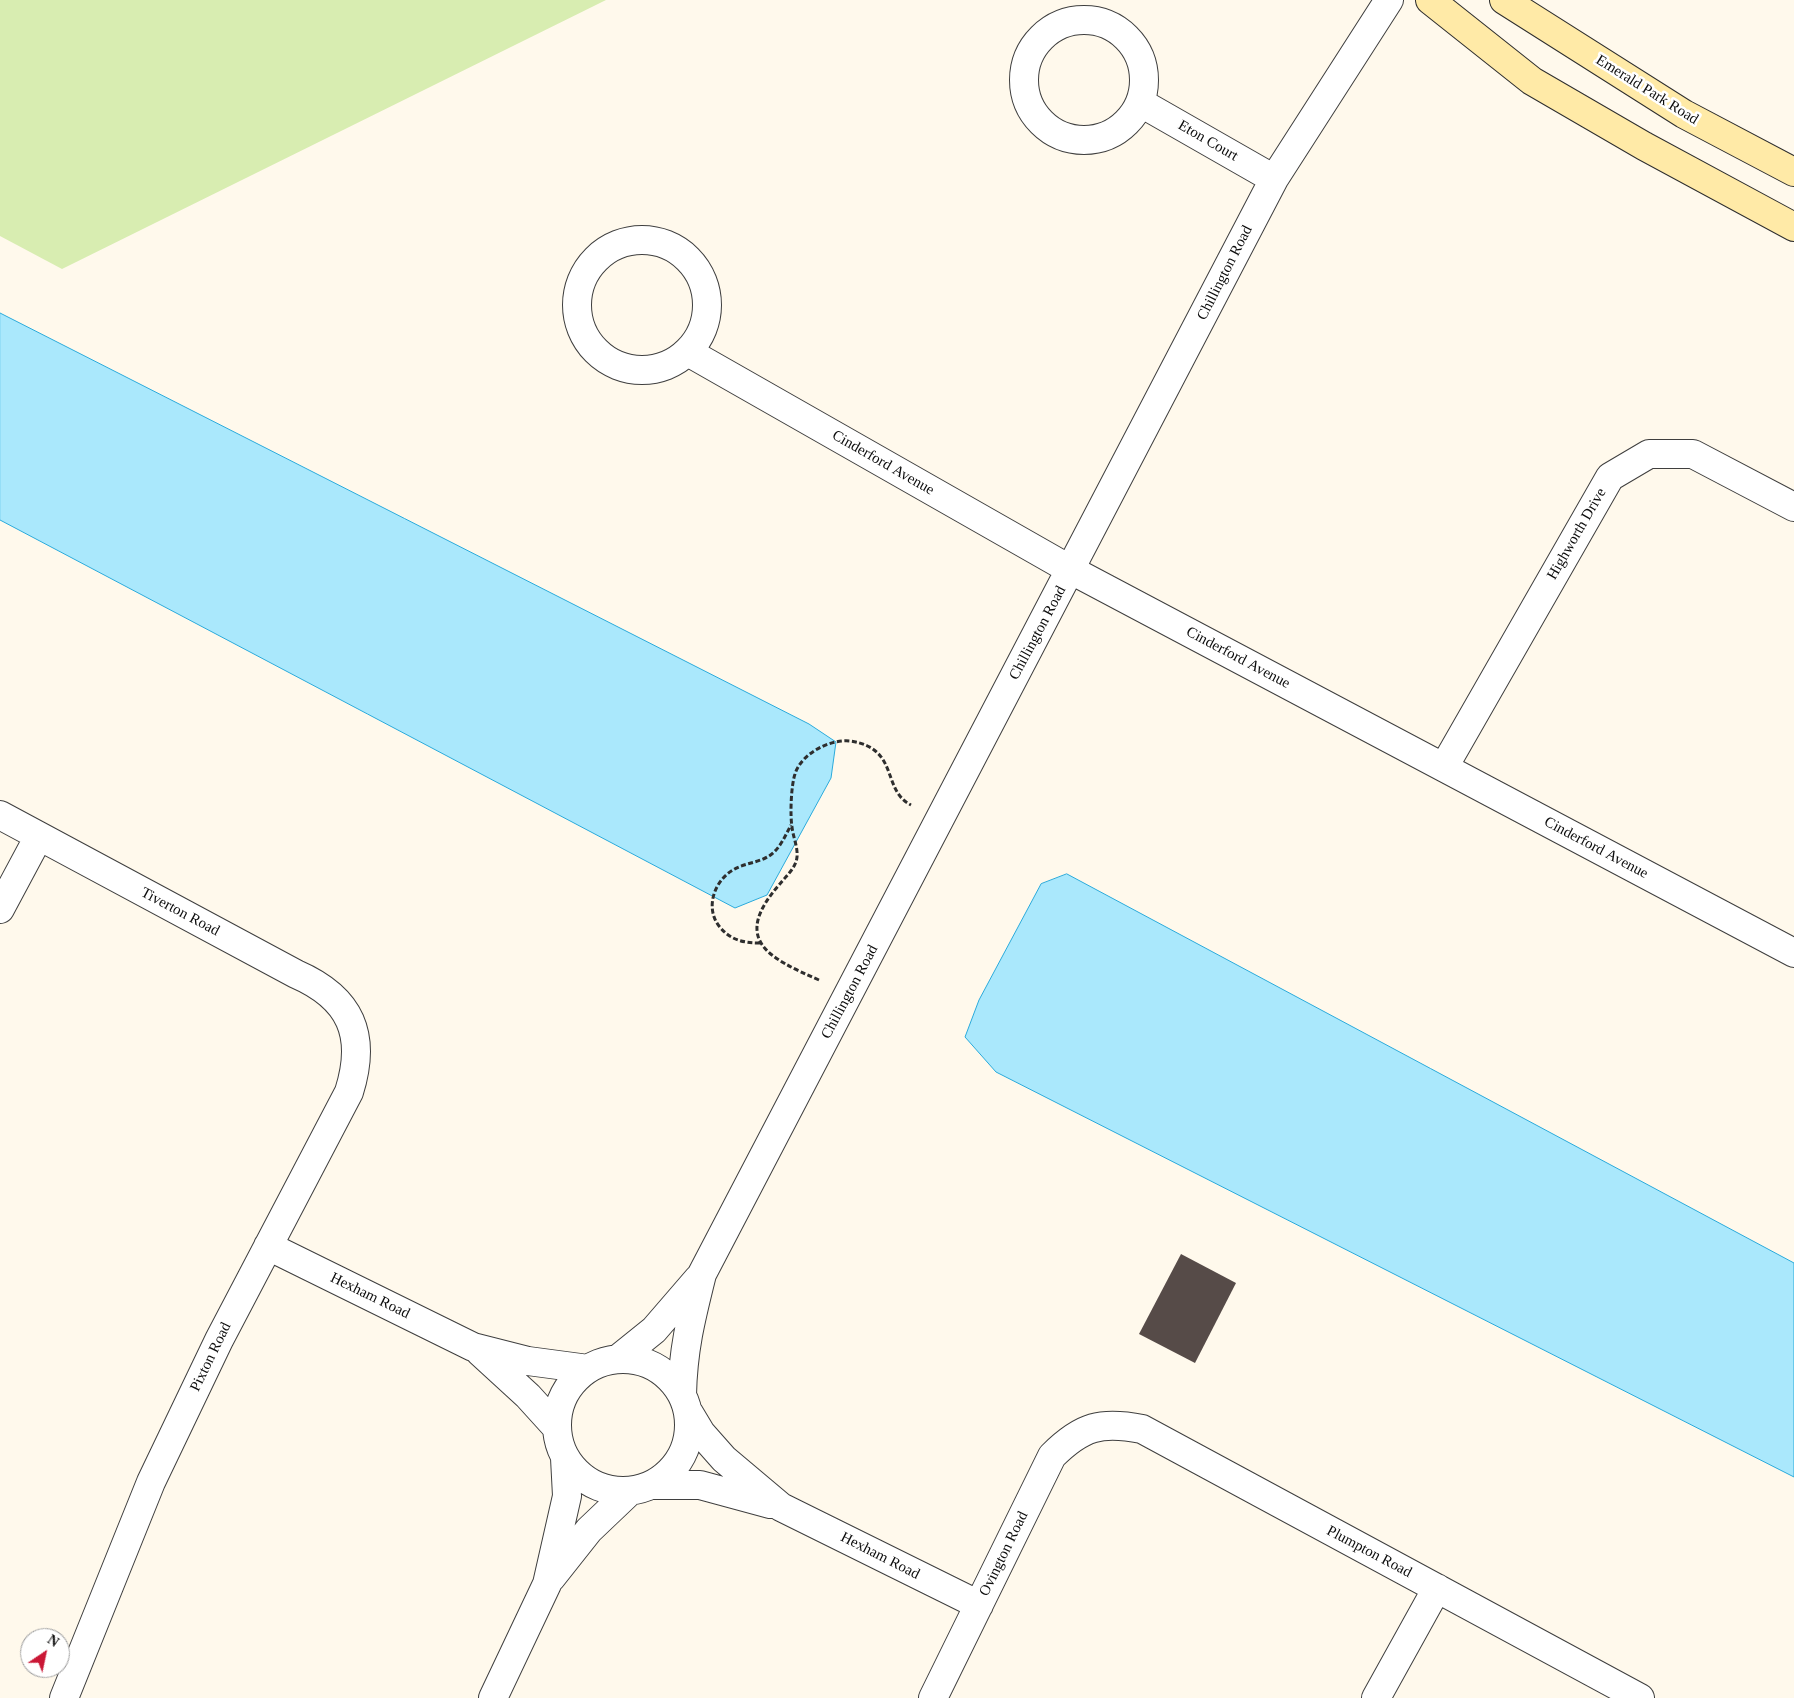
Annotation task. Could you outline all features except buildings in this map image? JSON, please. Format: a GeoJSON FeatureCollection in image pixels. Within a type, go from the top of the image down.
{"type":"FeatureCollection","features":[{"type":"Feature","properties":{"kind":"street","name":"Chillington Road"},"geometry":{"type":"LineString","coordinates":[[685,1404],[682,1360],[689,1323],[702,1274],[1274,179],[1389,0]]}},
{"type":"Feature","properties":{"kind":"street"},"geometry":{"type":"LineString","coordinates":[[1430,0],[1532,81],[1644,146],[1794,227]]}},
{"type":"Feature","properties":{"kind":"street","name":"Emerald Park Road"},"geometry":{"type":"LineString","coordinates":[[1504,0],[1684,114],[1794,172]]}},
{"type":"Feature","properties":{"kind":"street"},"geometry":{"type":"LineString","coordinates":[[1086,20],[1105,24],[1122,33],[1135,47],[1143,65],[1145,84],[1141,103],[1130,120],[1114,134],[1094,140],[1074,140],[1054,133],[1038,119],[1027,101],[1024,81],[1027,60],[1036,44],[1050,30],[1068,22],[1086,20]]}},
{"type":"Feature","properties":{"kind":"street","name":"Eton Court"},"geometry":{"type":"LineString","coordinates":[[1141,103],[1274,179]]}},
{"type":"Feature","properties":{"kind":"street"},"geometry":{"type":"LineString","coordinates":[[646,239],[667,244],[686,256],[699,272],[707,293],[707,314],[700,335],[688,352],[670,365],[649,370],[634,370],[607,360],[590,346],[580,327],[576,305],[579,284],[589,264],[605,250],[625,241],[646,239]]}},
{"type":"Feature","properties":{"kind":"street","name":"Cinderford Avenue"},"geometry":{"type":"LineString","coordinates":[[688,352],[1071,570],[1794,953]]}},
{"type":"Feature","properties":{"kind":"street","name":"Highworth Drive"},"geometry":{"type":"LineString","coordinates":[[1444,767],[1610,477],[1649,454],[1693,454],[1794,507]]}},
{"type":"Feature","properties":{"kind":"street","name":"Tiverton Road"},"geometry":{"type":"LineString","coordinates":[[0,815],[296,974],[319,984],[337,1000],[350,1021]]}},
{"type":"Feature","properties":{"kind":"street"},"geometry":{"type":"LineString","coordinates":[[0,910],[39,836]]}},
{"type":"Feature","properties":{"kind":"street","name":"Pixton Road"},"geometry":{"type":"LineString","coordinates":[[64,1698],[151,1482],[218,1340],[349,1092],[356,1069],[357,1044],[350,1021]]}},
{"type":"Feature","properties":{"kind":"street","name":"Hexham Road"},"geometry":{"type":"LineString","coordinates":[[268,1246],[473,1347],[528,1362],[588,1369]]}},
{"type":"Feature","properties":{"kind":"street","name":"Chillington Road"},"geometry":{"type":"LineString","coordinates":[[618,1359],[654,1330],[702,1274]]}},
{"type":"Feature","properties":{"kind":"street","name":"Hexham Road"},"geometry":{"type":"LineString","coordinates":[[473,1347],[528,1396],[557,1428]]}},
{"type":"Feature","properties":{"kind":"street"},"geometry":{"type":"LineString","coordinates":[[493,1698],[547,1584],[589,1530],[642,1488],[673,1470],[686,1449],[689,1437],[685,1404],[666,1375],[656,1368],[631,1359],[607,1361],[588,1369],[578,1376],[564,1394],[557,1416],[557,1428],[566,1458],[566,1496],[547,1584]]}},
{"type":"Feature","properties":{"kind":"street","name":"Hexham Road"},"geometry":{"type":"LineString","coordinates":[[685,1404],[701,1434],[724,1459],[781,1507]]}},
{"type":"Feature","properties":{"kind":"street","name":"Plumpton Road"},"geometry":{"type":"LineString","coordinates":[[1092,1427],[1117,1424],[1142,1429],[1640,1698]]}},
{"type":"Feature","properties":{"kind":"street","name":"Ovington Road"},"geometry":{"type":"LineString","coordinates":[[933,1698],[1052,1456],[1070,1438],[1092,1427]]}},
{"type":"Feature","properties":{"kind":"street"},"geometry":{"type":"LineString","coordinates":[[566,1458],[582,1477],[604,1489],[642,1488]]}},
{"type":"Feature","properties":{"kind":"street","name":"Hexham Road"},"geometry":{"type":"LineString","coordinates":[[642,1488],[700,1485],[781,1507],[979,1605]]}},
{"type":"Feature","properties":{"kind":"street"},"geometry":{"type":"LineString","coordinates":[[1376,1698],[1437,1588]]}},
{"type":"Feature","properties":{"kind":"path"},"geometry":{"type":"LineString","coordinates":[[819,980],[776,960],[760,943],[758,936],[758,915],[770,895],[794,865],[797,857],[791,825],[793,785],[798,767],[818,749],[840,742],[858,743],[880,754],[892,774],[900,797],[911,805]]}},
{"type":"Feature","properties":{"kind":"path"},"geometry":{"type":"LineString","coordinates":[[760,943],[736,940],[720,928],[712,911],[715,891],[722,880],[733,870],[770,855],[783,840],[791,825]]}},
{"type":"Feature","properties":{"kind":"green space"},"geometry":{"type":"Polygon","coordinates":[[[0,0],[606,0],[62,269],[0,236],[0,0]]]}},
{"type":"Feature","properties":{"kind":"water"},"geometry":{"type":"Polygon","coordinates":[[[0,313],[809,724],[836,742],[831,778],[767,895],[735,908],[0,520],[0,313]]]}},
{"type":"Feature","properties":{"kind":"water"},"geometry":{"type":"Polygon","coordinates":[[[1067,874],[1794,1263],[1794,1477],[996,1072],[965,1037],[979,1000],[1041,884],[1067,874]]]}}]}
